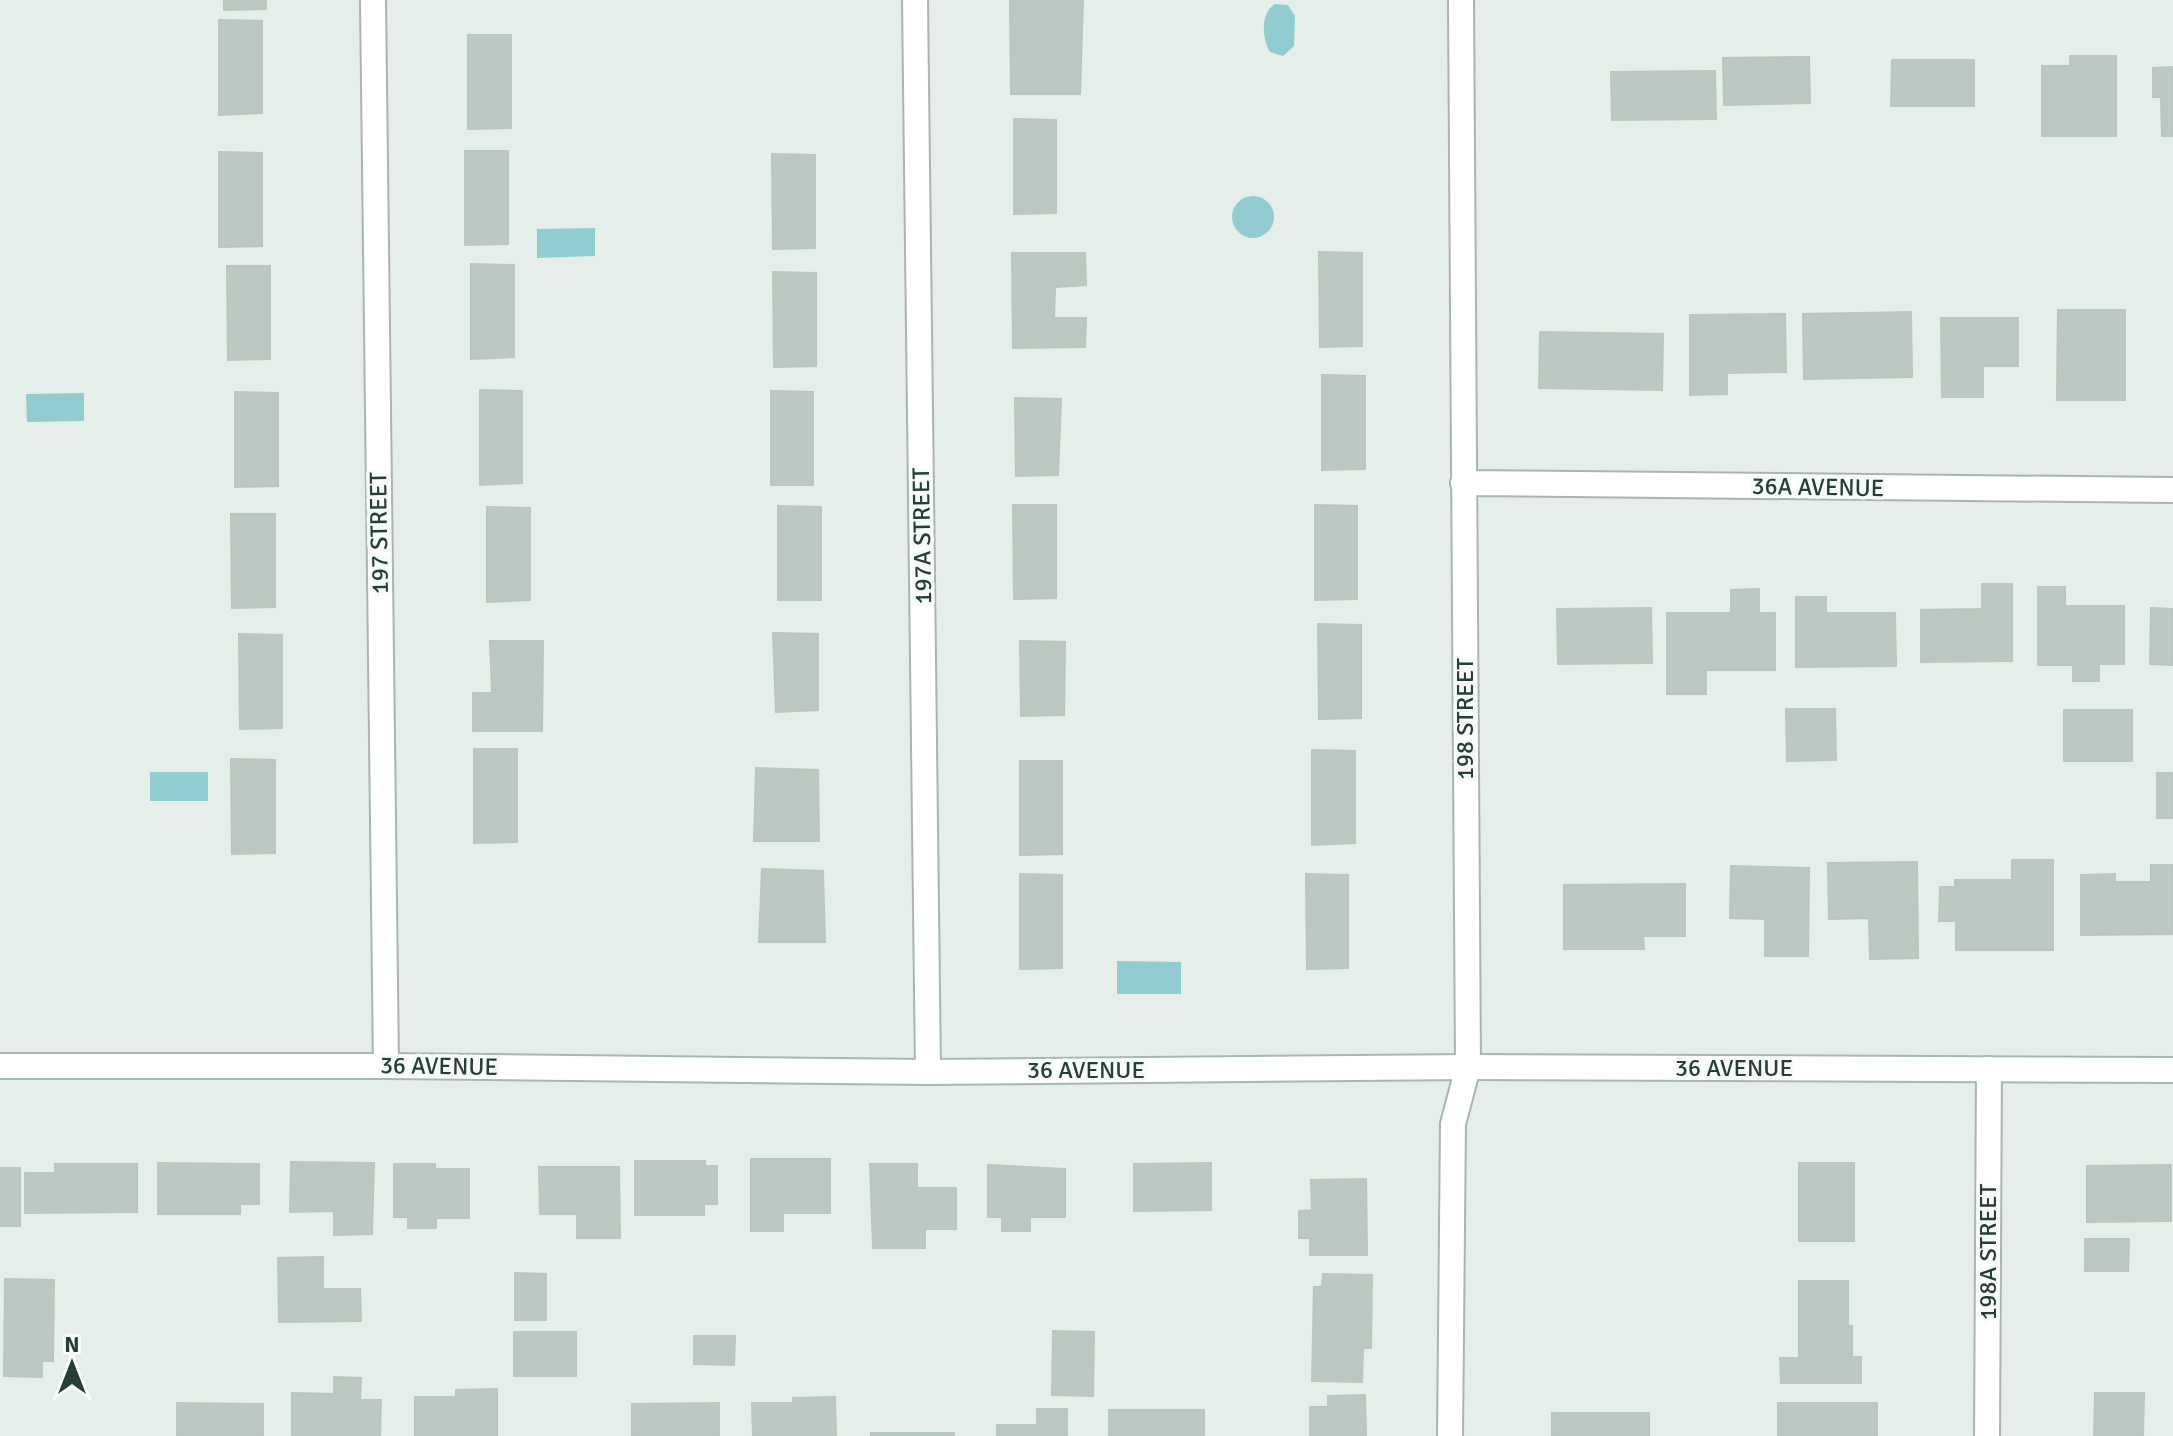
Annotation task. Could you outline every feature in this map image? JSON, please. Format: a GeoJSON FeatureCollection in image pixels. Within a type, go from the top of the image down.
{"type":"FeatureCollection","features":[{"type":"Feature","properties":{"kind":"street","name":"197 STREET"},"geometry":{"type":"LineString","coordinates":[[373,0],[386,1066]]}},
{"type":"Feature","properties":{"kind":"street","name":"197A STREET"},"geometry":{"type":"LineString","coordinates":[[915,0],[928,1072]]}},
{"type":"Feature","properties":{"kind":"street","name":"198 STREET"},"geometry":{"type":"LineString","coordinates":[[1450,1436],[1453,1124],[1468,1067],[1461,0]]}},
{"type":"Feature","properties":{"kind":"street","name":"36A AVENUE"},"geometry":{"type":"LineString","coordinates":[[1463,483],[2173,490]]}},
{"type":"Feature","properties":{"kind":"street","name":"36 AVENUE"},"geometry":{"type":"LineString","coordinates":[[0,1066],[386,1066],[928,1072],[1468,1067],[2173,1070]]}},
{"type":"Feature","properties":{"kind":"street","name":"198A STREET"},"geometry":{"type":"LineString","coordinates":[[1987,1436],[1989,1069]]}},
{"type":"Feature","properties":{"kind":"water"},"geometry":{"type":"Polygon","coordinates":[[[1275,4],[1288,5],[1295,16],[1294,46],[1283,56],[1270,52],[1265,40],[1265,19],[1275,4]]]}},
{"type":"Feature","properties":{"kind":"water"},"geometry":{"type":"Polygon","coordinates":[[[1253,196],[1268,202],[1274,217],[1268,232],[1253,238],[1238,232],[1232,217],[1238,202],[1253,196]]]}},
{"type":"Feature","properties":{"kind":"water"},"geometry":{"type":"Polygon","coordinates":[[[595,228],[595,256],[537,258],[537,229],[595,228]]]}},
{"type":"Feature","properties":{"kind":"water"},"geometry":{"type":"Polygon","coordinates":[[[84,393],[84,421],[27,422],[26,394],[84,393]]]}},
{"type":"Feature","properties":{"kind":"water"},"geometry":{"type":"Polygon","coordinates":[[[150,772],[208,772],[208,801],[150,801],[150,772]]]}},
{"type":"Feature","properties":{"kind":"water"},"geometry":{"type":"Polygon","coordinates":[[[1117,961],[1181,962],[1181,994],[1117,994],[1117,961]]]}},
{"type":"Feature","properties":{"kind":"building"},"geometry":{"type":"Polygon","coordinates":[[[224,0],[266,0],[266,9],[224,10],[224,0]]]}},
{"type":"Feature","properties":{"kind":"building"},"geometry":{"type":"Polygon","coordinates":[[[1010,0],[1083,0],[1080,94],[1011,94],[1010,0]]]}},
{"type":"Feature","properties":{"kind":"building"},"geometry":{"type":"Polygon","coordinates":[[[219,20],[262,21],[262,113],[219,115],[219,20]]]}},
{"type":"Feature","properties":{"kind":"building"},"geometry":{"type":"Polygon","coordinates":[[[468,35],[511,35],[511,128],[468,129],[468,35]]]}},
{"type":"Feature","properties":{"kind":"building"},"geometry":{"type":"Polygon","coordinates":[[[2070,56],[2116,56],[2116,136],[2042,136],[2042,66],[2070,66],[2070,56]]]}},
{"type":"Feature","properties":{"kind":"building"},"geometry":{"type":"Polygon","coordinates":[[[1809,57],[1810,103],[1724,105],[1723,58],[1809,57]]]}},
{"type":"Feature","properties":{"kind":"building"},"geometry":{"type":"Polygon","coordinates":[[[1892,60],[1974,60],[1974,106],[1891,106],[1892,60]]]}},
{"type":"Feature","properties":{"kind":"building"},"geometry":{"type":"Polygon","coordinates":[[[2173,67],[2173,136],[2162,136],[2161,97],[2153,97],[2153,68],[2173,67]]]}},
{"type":"Feature","properties":{"kind":"building"},"geometry":{"type":"Polygon","coordinates":[[[1715,71],[1716,119],[1612,120],[1611,72],[1715,71]]]}},
{"type":"Feature","properties":{"kind":"building"},"geometry":{"type":"Polygon","coordinates":[[[1014,119],[1056,120],[1056,213],[1014,214],[1014,119]]]}},
{"type":"Feature","properties":{"kind":"building"},"geometry":{"type":"Polygon","coordinates":[[[465,151],[508,151],[508,244],[465,245],[465,151]]]}},
{"type":"Feature","properties":{"kind":"building"},"geometry":{"type":"Polygon","coordinates":[[[219,152],[262,153],[262,246],[219,247],[219,152]]]}},
{"type":"Feature","properties":{"kind":"building"},"geometry":{"type":"Polygon","coordinates":[[[772,154],[815,155],[815,248],[773,249],[772,154]]]}},
{"type":"Feature","properties":{"kind":"building"},"geometry":{"type":"Polygon","coordinates":[[[1319,252],[1362,253],[1362,346],[1320,347],[1319,252]]]}},
{"type":"Feature","properties":{"kind":"building"},"geometry":{"type":"Polygon","coordinates":[[[1012,253],[1085,253],[1086,285],[1055,287],[1054,318],[1086,318],[1085,347],[1013,348],[1012,253]]]}},
{"type":"Feature","properties":{"kind":"building"},"geometry":{"type":"Polygon","coordinates":[[[471,264],[514,265],[514,357],[471,359],[471,264]]]}},
{"type":"Feature","properties":{"kind":"building"},"geometry":{"type":"Polygon","coordinates":[[[227,266],[270,266],[270,359],[228,360],[227,266]]]}},
{"type":"Feature","properties":{"kind":"building"},"geometry":{"type":"Polygon","coordinates":[[[773,272],[816,273],[816,366],[774,367],[773,272]]]}},
{"type":"Feature","properties":{"kind":"building"},"geometry":{"type":"Polygon","coordinates":[[[2058,310],[2125,310],[2125,400],[2057,400],[2058,310]]]}},
{"type":"Feature","properties":{"kind":"building"},"geometry":{"type":"Polygon","coordinates":[[[1911,312],[1912,377],[1804,379],[1803,314],[1911,312]]]}},
{"type":"Feature","properties":{"kind":"building"},"geometry":{"type":"Polygon","coordinates":[[[1785,314],[1786,372],[1727,373],[1727,394],[1690,395],[1690,315],[1785,314]]]}},
{"type":"Feature","properties":{"kind":"building"},"geometry":{"type":"Polygon","coordinates":[[[1941,318],[2018,318],[2018,366],[1983,366],[1983,397],[1942,397],[1941,318]]]}},
{"type":"Feature","properties":{"kind":"building"},"geometry":{"type":"Polygon","coordinates":[[[1540,332],[1663,334],[1662,390],[1539,388],[1540,332]]]}},
{"type":"Feature","properties":{"kind":"building"},"geometry":{"type":"Polygon","coordinates":[[[1322,375],[1365,376],[1365,469],[1322,470],[1322,375]]]}},
{"type":"Feature","properties":{"kind":"building"},"geometry":{"type":"Polygon","coordinates":[[[480,390],[522,391],[522,483],[480,485],[480,390]]]}},
{"type":"Feature","properties":{"kind":"building"},"geometry":{"type":"Polygon","coordinates":[[[771,391],[813,392],[813,485],[771,485],[771,391]]]}},
{"type":"Feature","properties":{"kind":"building"},"geometry":{"type":"Polygon","coordinates":[[[235,392],[278,393],[278,486],[235,487],[235,392]]]}},
{"type":"Feature","properties":{"kind":"building"},"geometry":{"type":"Polygon","coordinates":[[[1015,398],[1061,399],[1058,475],[1016,476],[1015,398]]]}},
{"type":"Feature","properties":{"kind":"building"},"geometry":{"type":"Polygon","coordinates":[[[1013,505],[1056,505],[1056,598],[1014,599],[1013,505]]]}},
{"type":"Feature","properties":{"kind":"building"},"geometry":{"type":"Polygon","coordinates":[[[1315,505],[1357,506],[1357,599],[1315,600],[1315,505]]]}},
{"type":"Feature","properties":{"kind":"building"},"geometry":{"type":"Polygon","coordinates":[[[778,506],[821,507],[821,600],[778,600],[778,506]]]}},
{"type":"Feature","properties":{"kind":"building"},"geometry":{"type":"Polygon","coordinates":[[[487,507],[530,508],[530,600],[487,602],[487,507]]]}},
{"type":"Feature","properties":{"kind":"building"},"geometry":{"type":"Polygon","coordinates":[[[231,514],[275,514],[275,607],[232,608],[231,514]]]}},
{"type":"Feature","properties":{"kind":"building"},"geometry":{"type":"Polygon","coordinates":[[[1982,584],[2012,584],[2012,661],[1921,662],[1921,610],[1982,609],[1982,584]]]}},
{"type":"Feature","properties":{"kind":"building"},"geometry":{"type":"Polygon","coordinates":[[[2038,587],[2065,587],[2065,606],[2124,606],[2124,664],[2099,664],[2099,681],[2073,681],[2073,665],[2038,665],[2038,587]]]}},
{"type":"Feature","properties":{"kind":"building"},"geometry":{"type":"Polygon","coordinates":[[[1759,589],[1759,613],[1775,613],[1775,670],[1706,670],[1706,694],[1667,694],[1667,613],[1731,613],[1731,590],[1759,589]]]}},
{"type":"Feature","properties":{"kind":"building"},"geometry":{"type":"Polygon","coordinates":[[[1796,597],[1826,597],[1826,613],[1895,613],[1896,666],[1796,667],[1796,597]]]}},
{"type":"Feature","properties":{"kind":"building"},"geometry":{"type":"Polygon","coordinates":[[[1651,608],[1652,663],[1558,664],[1557,609],[1651,608]]]}},
{"type":"Feature","properties":{"kind":"building"},"geometry":{"type":"Polygon","coordinates":[[[2151,608],[2173,609],[2173,665],[2150,664],[2151,608]]]}},
{"type":"Feature","properties":{"kind":"building"},"geometry":{"type":"Polygon","coordinates":[[[1318,624],[1361,625],[1361,718],[1319,719],[1318,624]]]}},
{"type":"Feature","properties":{"kind":"building"},"geometry":{"type":"Polygon","coordinates":[[[773,633],[818,634],[818,710],[776,712],[773,633]]]}},
{"type":"Feature","properties":{"kind":"building"},"geometry":{"type":"Polygon","coordinates":[[[239,634],[282,635],[282,728],[240,729],[239,634]]]}},
{"type":"Feature","properties":{"kind":"building"},"geometry":{"type":"Polygon","coordinates":[[[490,641],[543,641],[542,731],[473,731],[473,693],[492,693],[490,641]]]}},
{"type":"Feature","properties":{"kind":"building"},"geometry":{"type":"Polygon","coordinates":[[[1020,641],[1065,642],[1064,715],[1021,716],[1020,641]]]}},
{"type":"Feature","properties":{"kind":"building"},"geometry":{"type":"Polygon","coordinates":[[[1786,709],[1835,709],[1836,760],[1787,761],[1786,709]]]}},
{"type":"Feature","properties":{"kind":"building"},"geometry":{"type":"Polygon","coordinates":[[[2064,710],[2132,710],[2132,761],[2064,761],[2064,710]]]}},
{"type":"Feature","properties":{"kind":"building"},"geometry":{"type":"Polygon","coordinates":[[[474,749],[517,749],[517,842],[474,843],[474,749]]]}},
{"type":"Feature","properties":{"kind":"building"},"geometry":{"type":"Polygon","coordinates":[[[1312,750],[1355,751],[1355,843],[1312,845],[1312,750]]]}},
{"type":"Feature","properties":{"kind":"building"},"geometry":{"type":"Polygon","coordinates":[[[231,759],[275,760],[275,853],[232,854],[231,759]]]}},
{"type":"Feature","properties":{"kind":"building"},"geometry":{"type":"Polygon","coordinates":[[[1020,761],[1062,761],[1062,854],[1020,855],[1020,761]]]}},
{"type":"Feature","properties":{"kind":"building"},"geometry":{"type":"Polygon","coordinates":[[[756,768],[818,770],[819,841],[754,841],[756,768]]]}},
{"type":"Feature","properties":{"kind":"building"},"geometry":{"type":"Polygon","coordinates":[[[2157,773],[2173,773],[2173,818],[2157,818],[2157,773]]]}},
{"type":"Feature","properties":{"kind":"building"},"geometry":{"type":"Polygon","coordinates":[[[2012,860],[2053,860],[2053,950],[1956,950],[1956,921],[1939,921],[1940,887],[1955,887],[1955,880],[2012,880],[2012,860]]]}},
{"type":"Feature","properties":{"kind":"building"},"geometry":{"type":"Polygon","coordinates":[[[1917,862],[1918,958],[1870,959],[1869,918],[1829,919],[1828,863],[1917,862]]]}},
{"type":"Feature","properties":{"kind":"building"},"geometry":{"type":"Polygon","coordinates":[[[2151,865],[2173,865],[2173,934],[2081,935],[2081,875],[2115,874],[2115,882],[2151,882],[2151,865]]]}},
{"type":"Feature","properties":{"kind":"building"},"geometry":{"type":"Polygon","coordinates":[[[1731,866],[1809,868],[1808,956],[1765,956],[1765,919],[1730,918],[1731,866]]]}},
{"type":"Feature","properties":{"kind":"building"},"geometry":{"type":"Polygon","coordinates":[[[762,869],[823,871],[825,942],[759,942],[762,869]]]}},
{"type":"Feature","properties":{"kind":"building"},"geometry":{"type":"Polygon","coordinates":[[[1020,874],[1062,875],[1062,968],[1020,969],[1020,874]]]}},
{"type":"Feature","properties":{"kind":"building"},"geometry":{"type":"Polygon","coordinates":[[[1306,874],[1348,875],[1348,968],[1307,969],[1306,874]]]}},
{"type":"Feature","properties":{"kind":"building"},"geometry":{"type":"Polygon","coordinates":[[[1685,884],[1685,936],[1643,936],[1644,949],[1564,949],[1564,885],[1685,884]]]}},
{"type":"Feature","properties":{"kind":"building"},"geometry":{"type":"Polygon","coordinates":[[[751,1159],[830,1159],[830,1213],[783,1213],[783,1231],[751,1231],[751,1159]]]}},
{"type":"Feature","properties":{"kind":"building"},"geometry":{"type":"Polygon","coordinates":[[[635,1161],[705,1161],[705,1166],[717,1166],[717,1204],[704,1204],[704,1215],[635,1215],[635,1161]]]}},
{"type":"Feature","properties":{"kind":"building"},"geometry":{"type":"Polygon","coordinates":[[[291,1162],[374,1163],[372,1234],[334,1235],[334,1211],[290,1212],[291,1162]]]}},
{"type":"Feature","properties":{"kind":"building"},"geometry":{"type":"Polygon","coordinates":[[[158,1163],[259,1164],[259,1204],[240,1204],[240,1214],[158,1214],[158,1163]]]}},
{"type":"Feature","properties":{"kind":"building"},"geometry":{"type":"Polygon","coordinates":[[[1211,1163],[1211,1210],[1134,1211],[1134,1164],[1211,1163]]]}},
{"type":"Feature","properties":{"kind":"building"},"geometry":{"type":"Polygon","coordinates":[[[1799,1163],[1854,1163],[1854,1241],[1799,1241],[1799,1163]]]}},
{"type":"Feature","properties":{"kind":"building"},"geometry":{"type":"Polygon","coordinates":[[[55,1164],[137,1164],[137,1212],[25,1213],[25,1173],[55,1173],[55,1164]]]}},
{"type":"Feature","properties":{"kind":"building"},"geometry":{"type":"Polygon","coordinates":[[[394,1164],[435,1164],[435,1169],[469,1169],[469,1218],[436,1218],[436,1228],[408,1228],[408,1217],[394,1217],[394,1164]]]}},
{"type":"Feature","properties":{"kind":"building"},"geometry":{"type":"Polygon","coordinates":[[[870,1164],[917,1164],[917,1188],[956,1188],[956,1229],[925,1229],[925,1248],[873,1248],[870,1164]]]}},
{"type":"Feature","properties":{"kind":"building"},"geometry":{"type":"Polygon","coordinates":[[[988,1165],[1065,1169],[1065,1217],[1030,1217],[1030,1231],[1002,1231],[1002,1217],[988,1217],[988,1165]]]}},
{"type":"Feature","properties":{"kind":"building"},"geometry":{"type":"Polygon","coordinates":[[[2171,1165],[2171,1221],[2087,1222],[2087,1166],[2171,1165]]]}},
{"type":"Feature","properties":{"kind":"building"},"geometry":{"type":"Polygon","coordinates":[[[539,1167],[619,1167],[620,1238],[577,1238],[577,1214],[540,1214],[539,1167]]]}},
{"type":"Feature","properties":{"kind":"building"},"geometry":{"type":"Polygon","coordinates":[[[0,1168],[20,1168],[20,1226],[0,1226],[0,1168]]]}},
{"type":"Feature","properties":{"kind":"building"},"geometry":{"type":"Polygon","coordinates":[[[1366,1179],[1367,1255],[1310,1255],[1310,1238],[1299,1238],[1299,1211],[1312,1210],[1311,1180],[1366,1179]]]}},
{"type":"Feature","properties":{"kind":"building"},"geometry":{"type":"Polygon","coordinates":[[[2085,1239],[2129,1239],[2128,1271],[2085,1271],[2085,1239]]]}},
{"type":"Feature","properties":{"kind":"building"},"geometry":{"type":"Polygon","coordinates":[[[323,1257],[323,1289],[360,1289],[361,1321],[279,1322],[278,1258],[323,1257]]]}},
{"type":"Feature","properties":{"kind":"building"},"geometry":{"type":"Polygon","coordinates":[[[515,1273],[546,1274],[546,1320],[515,1320],[515,1273]]]}},
{"type":"Feature","properties":{"kind":"building"},"geometry":{"type":"Polygon","coordinates":[[[1323,1274],[1372,1275],[1371,1348],[1363,1348],[1362,1382],[1312,1381],[1314,1287],[1322,1287],[1323,1274]]]}},
{"type":"Feature","properties":{"kind":"building"},"geometry":{"type":"Polygon","coordinates":[[[5,1279],[54,1280],[53,1361],[42,1361],[42,1377],[4,1376],[5,1279]]]}},
{"type":"Feature","properties":{"kind":"building"},"geometry":{"type":"Polygon","coordinates":[[[1799,1281],[1848,1281],[1848,1326],[1852,1326],[1852,1357],[1861,1357],[1861,1383],[1781,1383],[1780,1358],[1799,1358],[1799,1281]]]}},
{"type":"Feature","properties":{"kind":"building"},"geometry":{"type":"Polygon","coordinates":[[[1053,1331],[1094,1332],[1093,1396],[1052,1395],[1053,1331]]]}},
{"type":"Feature","properties":{"kind":"building"},"geometry":{"type":"Polygon","coordinates":[[[514,1332],[576,1332],[576,1376],[514,1376],[514,1332]]]}},
{"type":"Feature","properties":{"kind":"building"},"geometry":{"type":"Polygon","coordinates":[[[694,1336],[735,1336],[734,1365],[694,1364],[694,1336]]]}},
{"type":"Feature","properties":{"kind":"building"},"geometry":{"type":"Polygon","coordinates":[[[334,1377],[361,1378],[360,1400],[381,1400],[380,1436],[292,1436],[292,1393],[334,1394],[334,1377]]]}},
{"type":"Feature","properties":{"kind":"building"},"geometry":{"type":"Polygon","coordinates":[[[497,1389],[497,1436],[415,1436],[415,1397],[456,1397],[456,1390],[497,1389]]]}},
{"type":"Feature","properties":{"kind":"building"},"geometry":{"type":"Polygon","coordinates":[[[2095,1393],[2144,1393],[2143,1436],[2094,1436],[2095,1393]]]}},
{"type":"Feature","properties":{"kind":"building"},"geometry":{"type":"Polygon","coordinates":[[[1365,1395],[1366,1436],[1310,1436],[1310,1407],[1328,1407],[1328,1396],[1365,1395]]]}},
{"type":"Feature","properties":{"kind":"building"},"geometry":{"type":"Polygon","coordinates":[[[835,1397],[836,1436],[753,1436],[752,1403],[793,1403],[793,1398],[835,1397]]]}},
{"type":"Feature","properties":{"kind":"building"},"geometry":{"type":"Polygon","coordinates":[[[177,1403],[263,1404],[263,1436],[177,1436],[177,1403]]]}},
{"type":"Feature","properties":{"kind":"building"},"geometry":{"type":"Polygon","coordinates":[[[719,1403],[719,1436],[632,1436],[632,1404],[719,1403]]]}},
{"type":"Feature","properties":{"kind":"building"},"geometry":{"type":"Polygon","coordinates":[[[1778,1403],[1877,1403],[1877,1436],[1778,1436],[1778,1403]]]}},
{"type":"Feature","properties":{"kind":"building"},"geometry":{"type":"Polygon","coordinates":[[[1037,1409],[1067,1409],[1067,1436],[997,1436],[997,1425],[1037,1425],[1037,1409]]]}},
{"type":"Feature","properties":{"kind":"building"},"geometry":{"type":"Polygon","coordinates":[[[1109,1410],[1204,1410],[1204,1436],[1109,1436],[1109,1410]]]}},
{"type":"Feature","properties":{"kind":"building"},"geometry":{"type":"Polygon","coordinates":[[[1552,1413],[1649,1413],[1649,1436],[1552,1436],[1552,1413]]]}},
{"type":"Feature","properties":{"kind":"building"},"geometry":{"type":"Polygon","coordinates":[[[871,1433],[954,1433],[954,1436],[871,1436],[871,1433]]]}}]}
